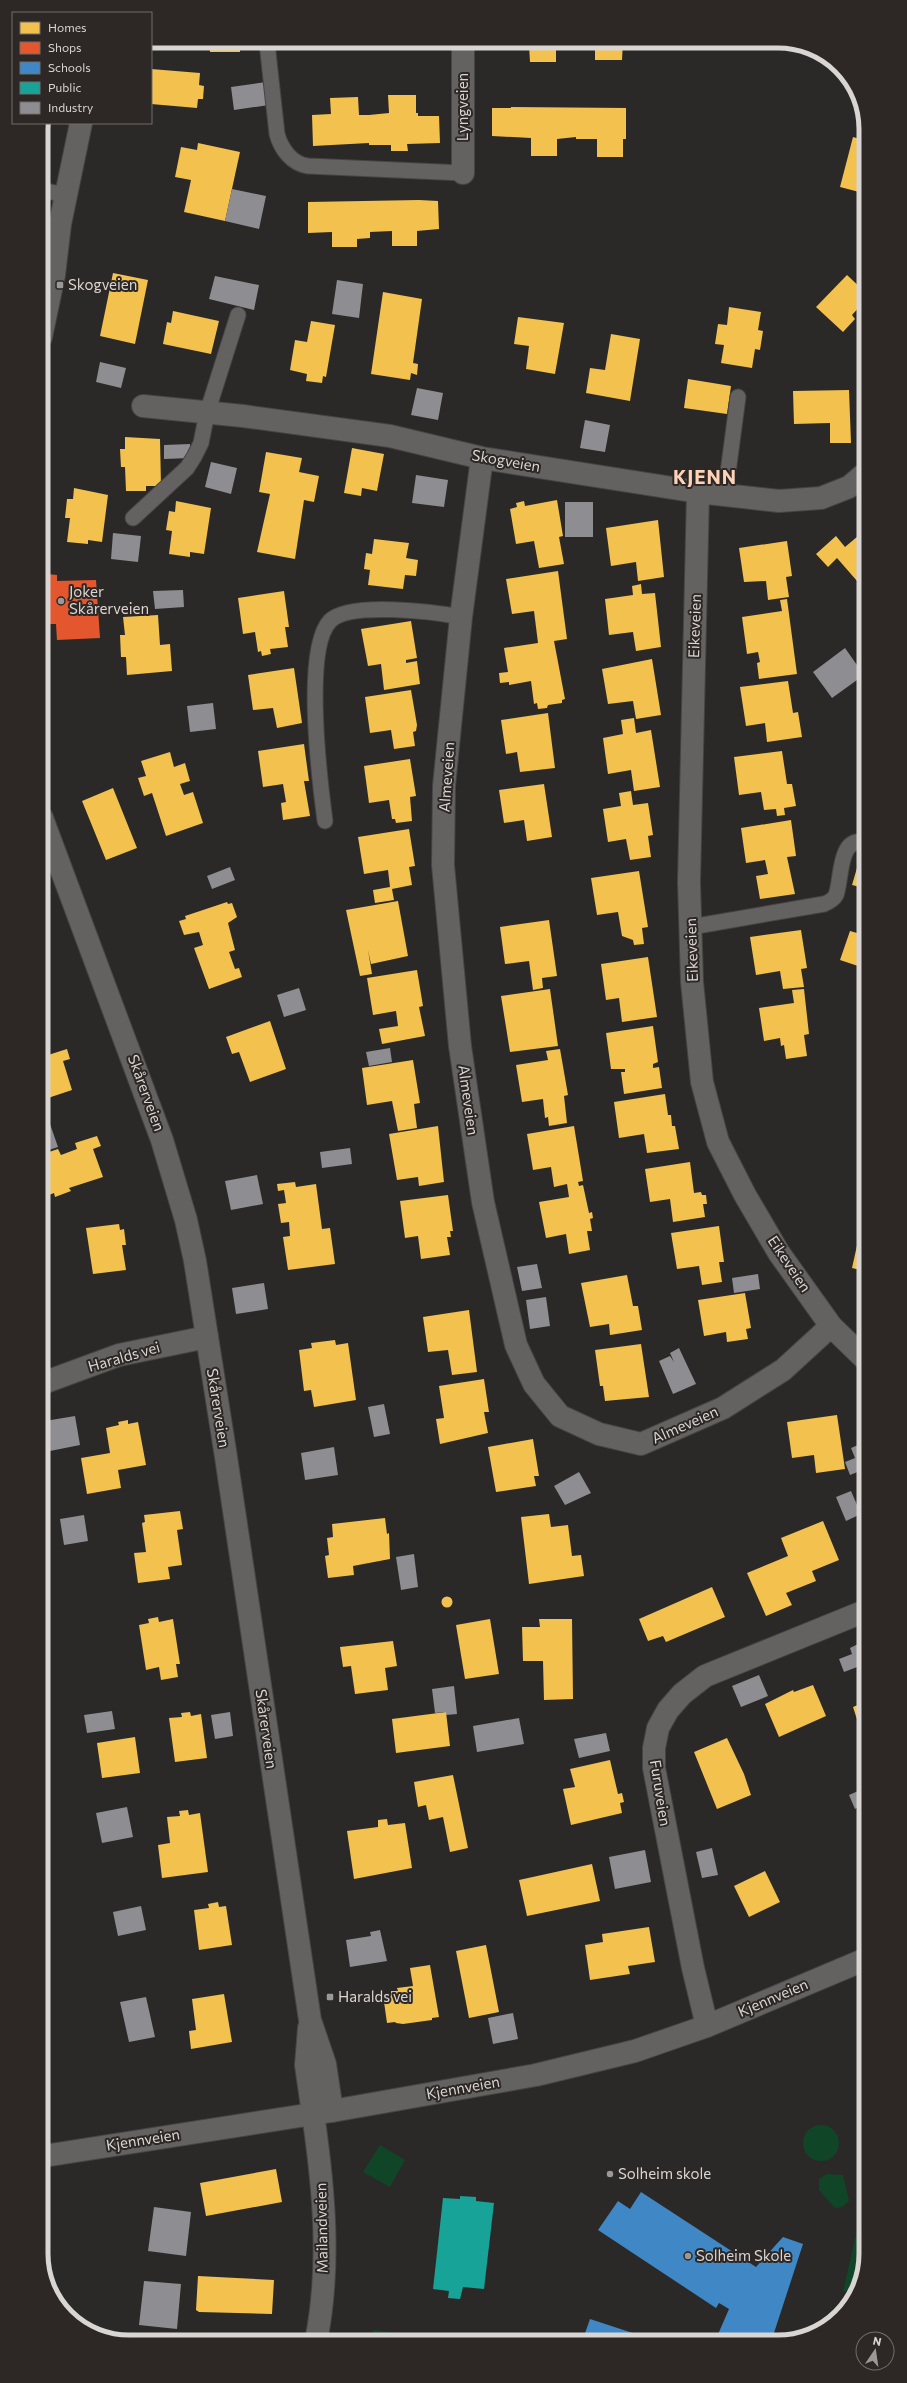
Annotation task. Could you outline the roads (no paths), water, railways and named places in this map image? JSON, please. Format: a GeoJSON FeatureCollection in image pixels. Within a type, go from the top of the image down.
{"type":"FeatureCollection","features":[{"type":"Feature","properties":{"kind":"street","name":"Lyngveien"},"geometry":{"type":"LineString","coordinates":[[462,173],[463,48]]}},
{"type":"Feature","properties":{"kind":"street"},"geometry":{"type":"LineString","coordinates":[[48,306],[54,275],[60,224],[81,124]]}},
{"type":"Feature","properties":{"kind":"street","name":"Skogveien"},"geometry":{"type":"LineString","coordinates":[[143,406],[390,436],[482,458],[698,492],[779,501],[821,498],[849,487],[859,479]]}},
{"type":"Feature","properties":{"kind":"street","name":"Almeveien"},"geometry":{"type":"LineString","coordinates":[[482,458],[461,617],[444,786],[443,864],[459,1038],[483,1202],[498,1274],[516,1345],[534,1384],[560,1416],[599,1434],[641,1444],[723,1408],[783,1370],[831,1326]]}},
{"type":"Feature","properties":{"kind":"street","name":"Eikeveien"},"geometry":{"type":"LineString","coordinates":[[698,492],[692,713],[691,926],[692,982],[702,1082],[718,1142],[745,1195],[780,1253],[831,1326],[859,1353]]}},
{"type":"Feature","properties":{"kind":"street","name":"Skårerveien"},"geometry":{"type":"LineString","coordinates":[[48,834],[171,1165],[195,1261],[310,2020],[306,2065],[323,2113]]}},
{"type":"Feature","properties":{"kind":"street","name":"Haralds vei"},"geometry":{"type":"LineString","coordinates":[[48,1381],[119,1355],[207,1337]]}},
{"type":"Feature","properties":{"kind":"street","name":"Furuveien"},"geometry":{"type":"LineString","coordinates":[[707,2026],[693,1968],[654,1768],[654,1748],[658,1728],[668,1710],[682,1694],[705,1676],[859,1613]]}},
{"type":"Feature","properties":{"kind":"street","name":"Kjennveien"},"geometry":{"type":"LineString","coordinates":[[48,2155],[323,2113],[590,2063],[634,2051],[707,2026],[859,1962]]}},
{"type":"Feature","properties":{"kind":"street","name":"Mailandveien"},"geometry":{"type":"LineString","coordinates":[[317,2335],[322,2287],[325,2226],[320,2164],[323,2113]]}},
{"type":"Feature","properties":{"kind":"lane"},"geometry":{"type":"LineString","coordinates":[[268,48],[277,134],[280,144],[295,163],[308,166],[462,173]]}},
{"type":"Feature","properties":{"kind":"lane"},"geometry":{"type":"LineString","coordinates":[[48,191],[66,195]]}},
{"type":"Feature","properties":{"kind":"lane"},"geometry":{"type":"LineString","coordinates":[[133,518],[187,468],[194,457],[201,443],[207,413],[238,315]]}},
{"type":"Feature","properties":{"kind":"lane"},"geometry":{"type":"LineString","coordinates":[[725,495],[738,397]]}},
{"type":"Feature","properties":{"kind":"lane"},"geometry":{"type":"LineString","coordinates":[[325,822],[317,757],[317,663],[322,638],[330,621],[346,613],[372,609],[461,617]]}},
{"type":"Feature","properties":{"kind":"lane"},"geometry":{"type":"LineString","coordinates":[[691,926],[824,904],[836,895],[847,850],[855,843],[859,843]]}},
{"type":"Feature","properties":{"kind":"place","name":"Skogveien"},"geometry":{"type":"Point","coordinates":[60,285]}},
{"type":"Feature","properties":{"kind":"place","name":"Joker Skårerveien"},"geometry":{"type":"Point","coordinates":[61,601]}},
{"type":"Feature","properties":{"kind":"place","name":"Haralds vei"},"geometry":{"type":"Point","coordinates":[330,1997]}},
{"type":"Feature","properties":{"kind":"place","name":"Solheim skole"},"geometry":{"type":"Point","coordinates":[610,2174]}},
{"type":"Feature","properties":{"kind":"place","name":"Solheim Skole"},"geometry":{"type":"Point","coordinates":[688,2256]}},
{"type":"Feature","properties":{"kind":"district","name":"KJENN"},"geometry":{"type":"Point","coordinates":[705,477]}}]}
